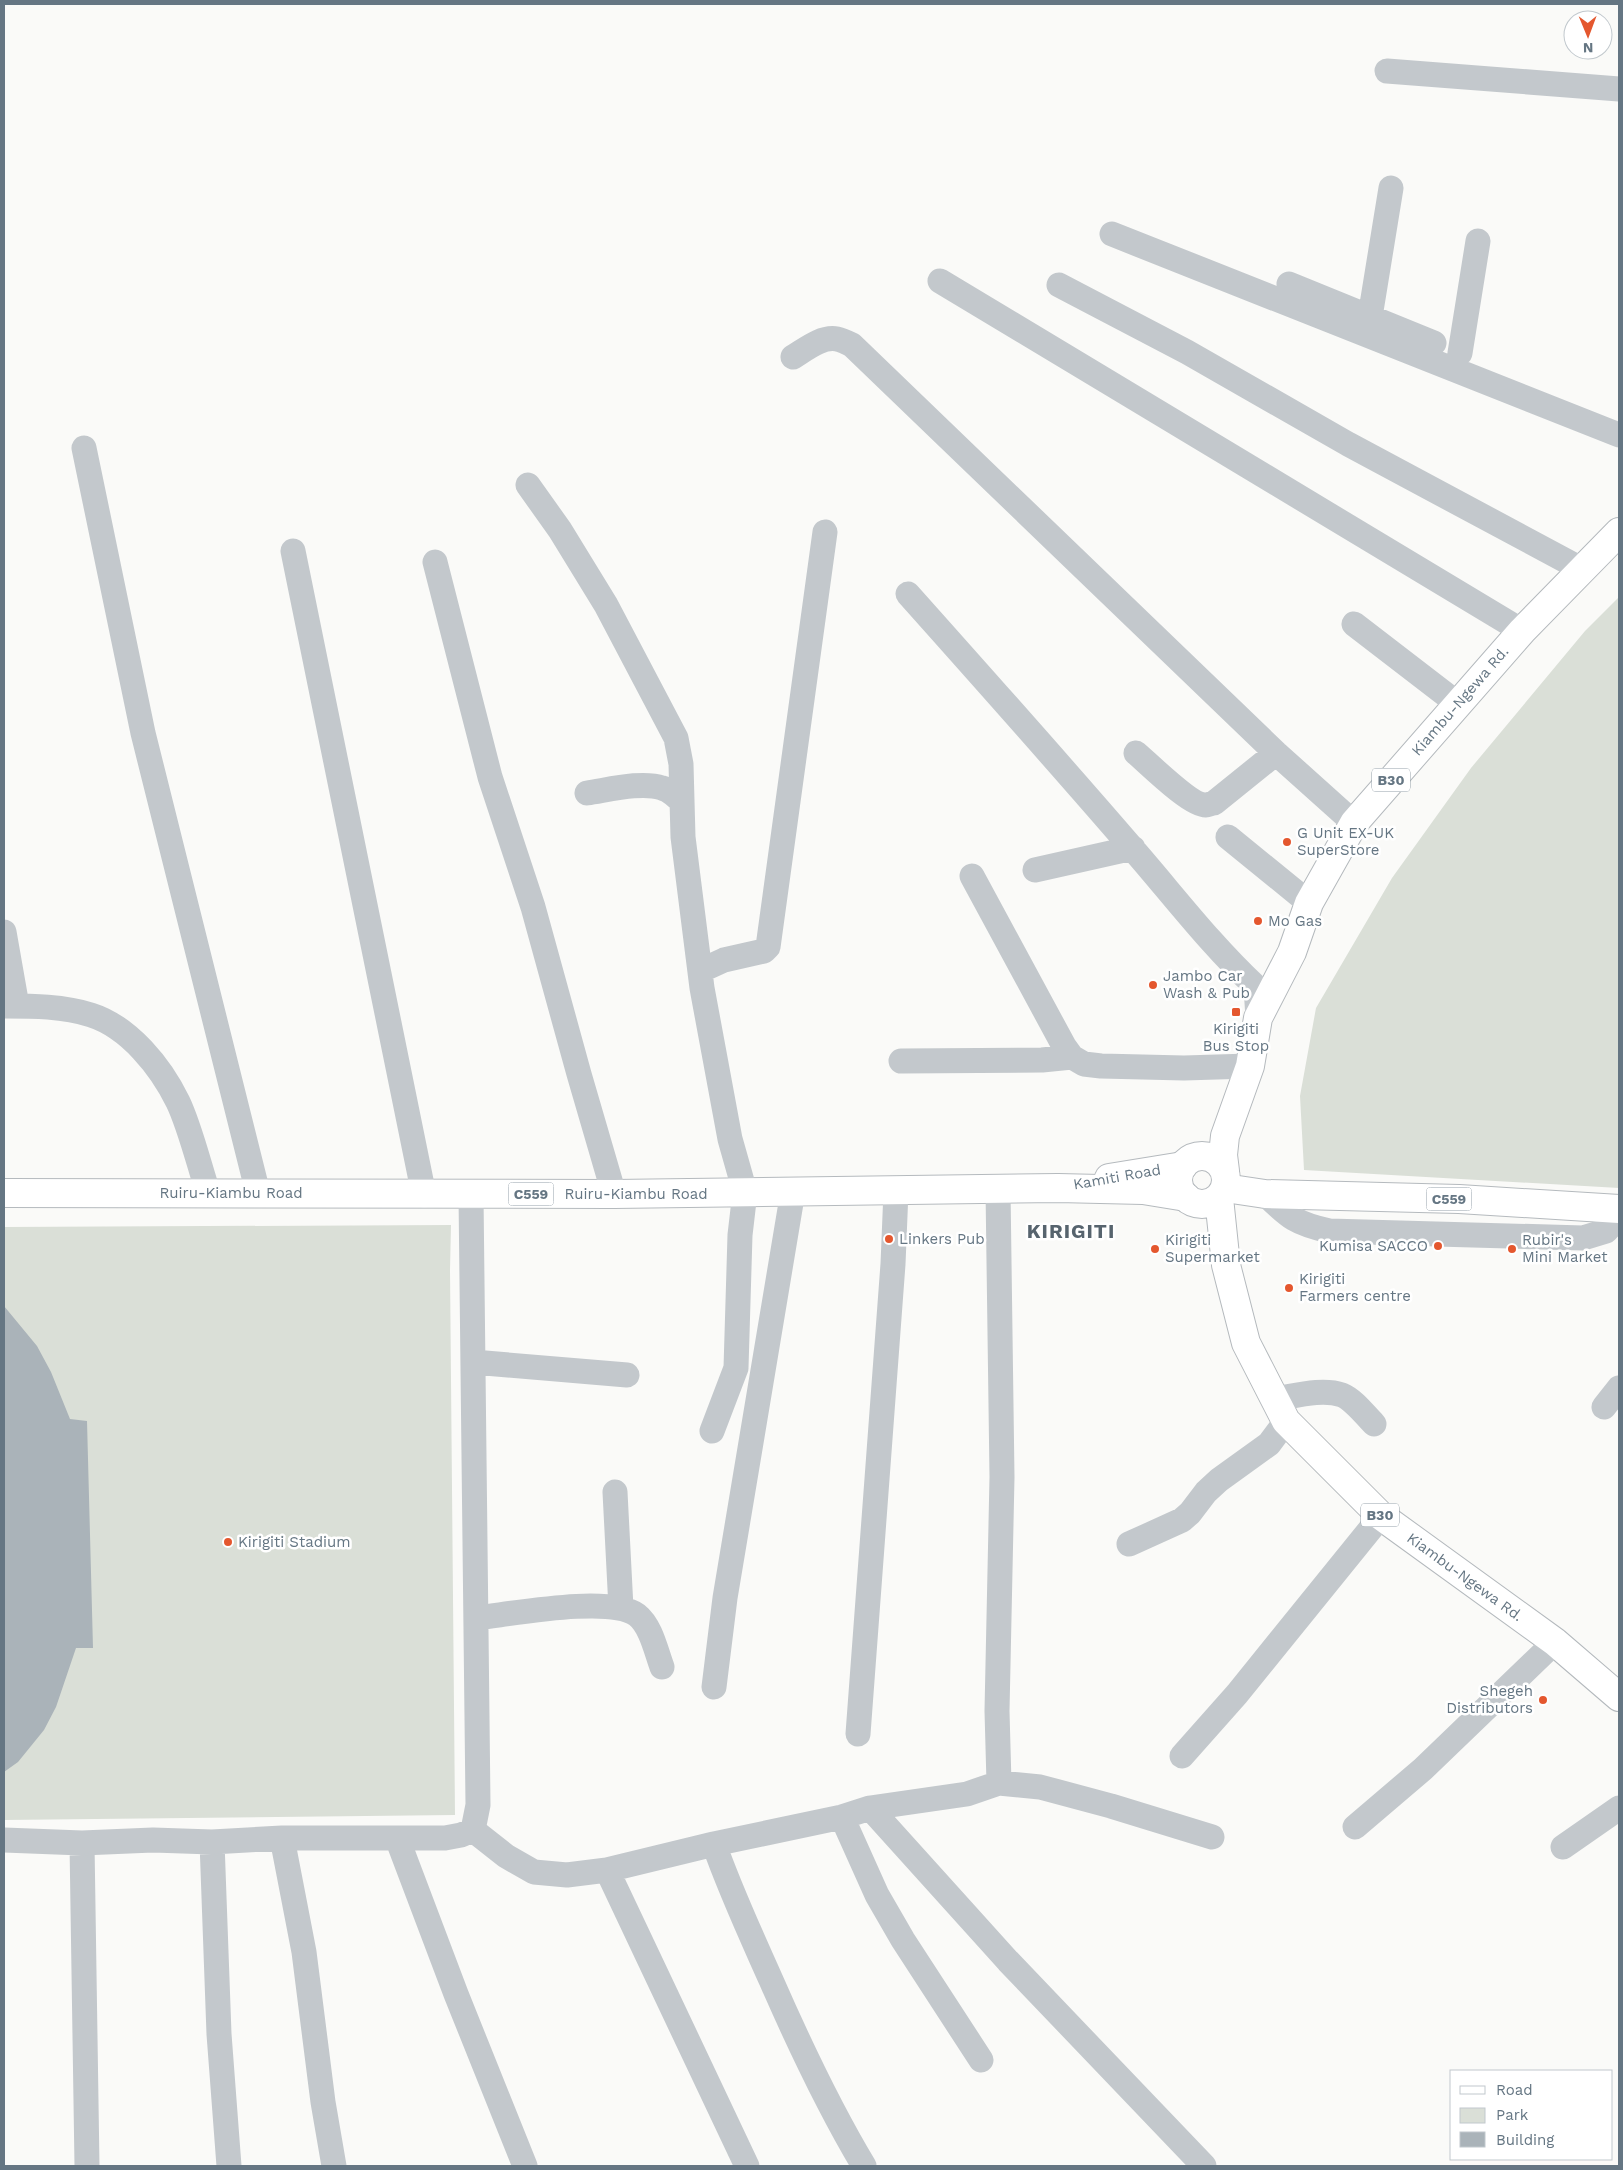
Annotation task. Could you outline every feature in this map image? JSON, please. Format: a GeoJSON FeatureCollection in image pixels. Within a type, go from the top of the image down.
{"type":"FeatureCollection","features":[{"type":"Feature","properties":{"kind":"main road","name":"Kiambu-Ngewa Rd."},"geometry":{"type":"LineString","coordinates":[[1247,1073],[1258,1018],[1292,952],[1309,903],[1354,823],[1522,631],[1619,532]]}},
{"type":"Feature","properties":{"kind":"main road","name":"B30"},"geometry":{"type":"LineString","coordinates":[[1210,1191],[1182,1193],[1178,1182],[1180,1170],[1247,1073]]}},
{"type":"Feature","properties":{"kind":"main road","name":"B30"},"geometry":{"type":"LineString","coordinates":[[1210,1191],[1223,1155],[1225,1136],[1247,1073]]}},
{"type":"Feature","properties":{"kind":"main road","name":"B30"},"geometry":{"type":"LineString","coordinates":[[1187,1162],[1204,1156],[1222,1165],[1210,1191]]}},
{"type":"Feature","properties":{"kind":"main road","name":"Kamiti Road"},"geometry":{"type":"LineString","coordinates":[[1058,1188],[1187,1162]]}},
{"type":"Feature","properties":{"kind":"main road","name":"Ruiru-Kiambu Road"},"geometry":{"type":"LineString","coordinates":[[4,1193],[208,1192],[471,1195],[1058,1188]]}},
{"type":"Feature","properties":{"kind":"main road","name":"Kamiti Road"},"geometry":{"type":"LineString","coordinates":[[1058,1188],[1210,1191],[1271,1195]]}},
{"type":"Feature","properties":{"kind":"main road","name":"Kiambu-Ngewa Rd."},"geometry":{"type":"LineString","coordinates":[[1210,1191],[1246,1343],[1280,1410],[1380,1516],[1555,1642],[1619,1697]]}},
{"type":"Feature","properties":{"kind":"main road","name":"C559"},"geometry":{"type":"LineString","coordinates":[[1271,1195],[1459,1199],[1619,1209]]}},
{"type":"Feature","properties":{"kind":"street"},"geometry":{"type":"LineString","coordinates":[[1387,71],[1619,89]]}},
{"type":"Feature","properties":{"kind":"street"},"geometry":{"type":"LineString","coordinates":[[1370,317],[1391,188]]}},
{"type":"Feature","properties":{"kind":"street"},"geometry":{"type":"LineString","coordinates":[[1112,234],[1619,435]]}},
{"type":"Feature","properties":{"kind":"street"},"geometry":{"type":"LineString","coordinates":[[1460,353],[1478,241]]}},
{"type":"Feature","properties":{"kind":"street"},"geometry":{"type":"LineString","coordinates":[[940,281],[1522,631]]}},
{"type":"Feature","properties":{"kind":"street"},"geometry":{"type":"LineString","coordinates":[[1288,284],[1619,419]]}},
{"type":"Feature","properties":{"kind":"street"},"geometry":{"type":"LineString","coordinates":[[1059,285],[1187,352],[1348,444],[1583,570]]}},
{"type":"Feature","properties":{"kind":"street"},"geometry":{"type":"LineString","coordinates":[[793,356],[813,344],[828,340],[838,339],[852,346],[1276,753],[1354,823]]}},
{"type":"Feature","properties":{"kind":"street"},"geometry":{"type":"LineString","coordinates":[[84,448],[143,733],[258,1193]]}},
{"type":"Feature","properties":{"kind":"street"},"geometry":{"type":"LineString","coordinates":[[528,485],[560,530],[606,605],[662,707],[676,738],[681,764],[683,837],[700,971],[730,1139],[745,1192],[740,1235],[736,1368],[712,1431]]}},
{"type":"Feature","properties":{"kind":"street"},"geometry":{"type":"LineString","coordinates":[[700,971],[724,960],[764,952],[768,947],[825,532]]}},
{"type":"Feature","properties":{"kind":"street"},"geometry":{"type":"LineString","coordinates":[[293,551],[424,1195]]}},
{"type":"Feature","properties":{"kind":"street"},"geometry":{"type":"LineString","coordinates":[[435,562],[490,777],[533,907],[578,1074],[614,1194]]}},
{"type":"Feature","properties":{"kind":"street"},"geometry":{"type":"LineString","coordinates":[[908,594],[1133,848],[1235,968],[1256,987],[1258,1018]]}},
{"type":"Feature","properties":{"kind":"street"},"geometry":{"type":"LineString","coordinates":[[1354,624],[1458,704]]}},
{"type":"Feature","properties":{"kind":"street"},"geometry":{"type":"LineString","coordinates":[[1136,753],[1186,796],[1200,804],[1207,805],[1214,803],[1276,753]]}},
{"type":"Feature","properties":{"kind":"street"},"geometry":{"type":"LineString","coordinates":[[587,792],[646,786],[662,788],[673,793],[682,802]]}},
{"type":"Feature","properties":{"kind":"street"},"geometry":{"type":"LineString","coordinates":[[1228,837],[1309,903]]}},
{"type":"Feature","properties":{"kind":"street"},"geometry":{"type":"LineString","coordinates":[[1035,870],[1133,848]]}},
{"type":"Feature","properties":{"kind":"street"},"geometry":{"type":"LineString","coordinates":[[972,876],[1064,1046],[1072,1057],[1084,1064],[1101,1066],[1184,1068],[1247,1073]]}},
{"type":"Feature","properties":{"kind":"street"},"geometry":{"type":"LineString","coordinates":[[4,932],[10,1006],[64,1010],[92,1015],[114,1026],[136,1044],[160,1072],[178,1102],[208,1192]]}},
{"type":"Feature","properties":{"kind":"street"},"geometry":{"type":"LineString","coordinates":[[901,1062],[1042,1060],[1072,1057]]}},
{"type":"Feature","properties":{"kind":"street"},"geometry":{"type":"LineString","coordinates":[[998,1189],[1002,1477],[997,1711],[999,1783]]}},
{"type":"Feature","properties":{"kind":"street"},"geometry":{"type":"LineString","coordinates":[[714,1687],[726,1598],[793,1191]]}},
{"type":"Feature","properties":{"kind":"street"},"geometry":{"type":"LineString","coordinates":[[858,1734],[892,1274],[896,1191]]}},
{"type":"Feature","properties":{"kind":"street"},"geometry":{"type":"LineString","coordinates":[[471,1195],[478,1805],[473,1830]]}},
{"type":"Feature","properties":{"kind":"street"},"geometry":{"type":"LineString","coordinates":[[1271,1195],[1287,1216],[1303,1225],[1329,1231],[1583,1238],[1606,1231],[1619,1217]]}},
{"type":"Feature","properties":{"kind":"street"},"geometry":{"type":"LineString","coordinates":[[1459,1199],[1471,1219],[1484,1234]]}},
{"type":"Feature","properties":{"kind":"street"},"geometry":{"type":"LineString","coordinates":[[473,1362],[627,1375]]}},
{"type":"Feature","properties":{"kind":"street"},"geometry":{"type":"LineString","coordinates":[[1129,1544],[1182,1520],[1219,1480],[1269,1444],[1280,1410],[1302,1394],[1334,1393],[1342,1395],[1374,1424]]}},
{"type":"Feature","properties":{"kind":"street"},"geometry":{"type":"LineString","coordinates":[[615,1492],[621,1608]]}},
{"type":"Feature","properties":{"kind":"street"},"geometry":{"type":"LineString","coordinates":[[1182,1756],[1243,1687],[1380,1516]]}},
{"type":"Feature","properties":{"kind":"street"},"geometry":{"type":"LineString","coordinates":[[477,1618],[589,1606],[621,1608],[638,1616],[645,1625],[662,1667]]}},
{"type":"Feature","properties":{"kind":"street"},"geometry":{"type":"LineString","coordinates":[[1355,1827],[1422,1769],[1555,1642]]}},
{"type":"Feature","properties":{"kind":"street"},"geometry":{"type":"LineString","coordinates":[[473,1830],[506,1856],[534,1872],[567,1875],[607,1870],[714,1844],[842,1817],[870,1808],[967,1794],[999,1783],[1040,1787],[1111,1806],[1212,1837]]}},
{"type":"Feature","properties":{"kind":"street"},"geometry":{"type":"LineString","coordinates":[[870,1808],[1008,1961],[1204,2166]]}},
{"type":"Feature","properties":{"kind":"street"},"geometry":{"type":"LineString","coordinates":[[1563,1847],[1619,1808]]}},
{"type":"Feature","properties":{"kind":"street"},"geometry":{"type":"LineString","coordinates":[[842,1817],[877,1895],[981,2060]]}},
{"type":"Feature","properties":{"kind":"street"},"geometry":{"type":"LineString","coordinates":[[4,1840],[82,1843],[153,1840],[212,1842],[282,1838],[445,1838],[461,1835],[473,1830]]}},
{"type":"Feature","properties":{"kind":"street"},"geometry":{"type":"LineString","coordinates":[[282,1838],[304,1952],[323,2102],[334,2166]]}},
{"type":"Feature","properties":{"kind":"street"},"geometry":{"type":"LineString","coordinates":[[398,1838],[456,1994],[525,2166]]}},
{"type":"Feature","properties":{"kind":"street"},"geometry":{"type":"LineString","coordinates":[[212,1842],[218,2034],[229,2166]]}},
{"type":"Feature","properties":{"kind":"street"},"geometry":{"type":"LineString","coordinates":[[82,1843],[87,2166]]}},
{"type":"Feature","properties":{"kind":"street"},"geometry":{"type":"LineString","coordinates":[[714,1844],[728,1886],[804,2055],[837,2122],[864,2166]]}},
{"type":"Feature","properties":{"kind":"street"},"geometry":{"type":"LineString","coordinates":[[607,1870],[747,2166]]}},
{"type":"Feature","properties":{"kind":"green space"},"geometry":{"type":"Polygon","coordinates":[[[1619,597],[1619,1188],[1304,1170],[1300,1096],[1316,1008],[1392,878],[1471,768],[1585,631],[1619,597]]]}},
{"type":"Feature","properties":{"kind":"green space","name":"Kirigiti Stadium"},"geometry":{"type":"Polygon","coordinates":[[[451,1225],[455,1815],[4,1820],[4,1227],[451,1225]]]}},
{"type":"Feature","properties":{"kind":"building"},"geometry":{"type":"Polygon","coordinates":[[[4,1306],[37,1346],[51,1372],[70,1419],[87,1421],[93,1648],[76,1648],[56,1707],[44,1730],[18,1762],[4,1772],[4,1306]]]}},
{"type":"Feature","properties":{"kind":"place","name":"G Unit EX-UK SuperStore"},"geometry":{"type":"Point","coordinates":[1287,842]}},
{"type":"Feature","properties":{"kind":"place","name":"Mo Gas"},"geometry":{"type":"Point","coordinates":[1258,921]}},
{"type":"Feature","properties":{"kind":"place","name":"Jambo Car Wash & Pub"},"geometry":{"type":"Point","coordinates":[1153,985]}},
{"type":"Feature","properties":{"kind":"place","name":"Kirigiti Bus Stop"},"geometry":{"type":"Point","coordinates":[1236,1012]}},
{"type":"Feature","properties":{"kind":"place","name":"Linkers Pub"},"geometry":{"type":"Point","coordinates":[889,1239]}},
{"type":"Feature","properties":{"kind":"place","name":"Kumisa SACCO"},"geometry":{"type":"Point","coordinates":[1438,1246]}},
{"type":"Feature","properties":{"kind":"place","name":"Kirigiti Supermarket"},"geometry":{"type":"Point","coordinates":[1155,1249]}},
{"type":"Feature","properties":{"kind":"place","name":"Rubir's Mini Market"},"geometry":{"type":"Point","coordinates":[1512,1249]}},
{"type":"Feature","properties":{"kind":"place","name":"Kirigiti Farmers centre"},"geometry":{"type":"Point","coordinates":[1289,1288]}},
{"type":"Feature","properties":{"kind":"place","name":"Kirigiti Stadium"},"geometry":{"type":"Point","coordinates":[228,1542]}},
{"type":"Feature","properties":{"kind":"place","name":"Shegeh Distributors"},"geometry":{"type":"Point","coordinates":[1543,1700]}},
{"type":"Feature","properties":{"kind":"district","name":"KIRIGITI"},"geometry":{"type":"Point","coordinates":[1071,1231]}}]}
